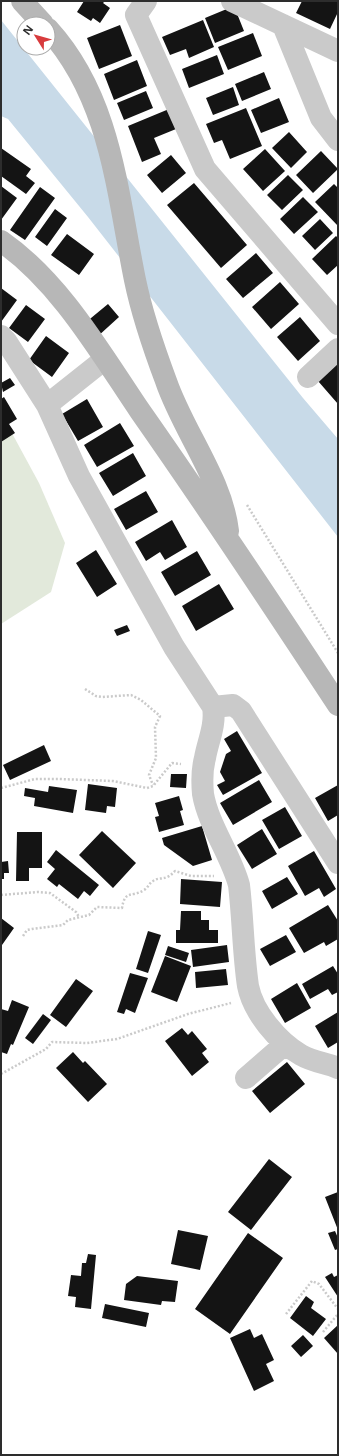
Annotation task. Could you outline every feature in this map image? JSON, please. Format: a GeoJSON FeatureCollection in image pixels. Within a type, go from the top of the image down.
{"type":"FeatureCollection","features":[{"type":"Feature","properties":{"kind":"street"},"geometry":{"type":"LineString","coordinates":[[22,1],[36,16]]}},
{"type":"Feature","properties":{"kind":"street"},"geometry":{"type":"LineString","coordinates":[[146,1],[136,15],[205,169],[338,324]]}},
{"type":"Feature","properties":{"kind":"street"},"geometry":{"type":"LineString","coordinates":[[232,1],[338,50]]}},
{"type":"Feature","properties":{"kind":"street"},"geometry":{"type":"LineString","coordinates":[[283,25],[321,118],[338,140]]}},
{"type":"Feature","properties":{"kind":"street"},"geometry":{"type":"LineString","coordinates":[[56,39],[85,80],[106,134],[136,282],[159,359],[174,404],[222,502],[229,539]]}},
{"type":"Feature","properties":{"kind":"street"},"geometry":{"type":"LineString","coordinates":[[1,241],[22,255],[63,302],[105,359],[229,539],[338,705]]}},
{"type":"Feature","properties":{"kind":"street"},"geometry":{"type":"LineString","coordinates":[[1,336],[6,341],[47,405],[78,476],[174,647],[213,707],[215,718],[204,767],[204,794],[208,811],[236,873],[242,904],[248,987],[252,998],[267,1023],[286,1044],[312,1061],[336,1066]]}},
{"type":"Feature","properties":{"kind":"street"},"geometry":{"type":"LineString","coordinates":[[308,377],[338,349]]}},
{"type":"Feature","properties":{"kind":"street"},"geometry":{"type":"LineString","coordinates":[[47,405],[105,359]]}},
{"type":"Feature","properties":{"kind":"street"},"geometry":{"type":"LineString","coordinates":[[213,707],[234,705],[241,711],[338,863]]}},
{"type":"Feature","properties":{"kind":"street"},"geometry":{"type":"LineString","coordinates":[[246,1078],[286,1044]]}},
{"type":"Feature","properties":{"kind":"path"},"geometry":{"type":"LineString","coordinates":[[244,501],[338,653]]}},
{"type":"Feature","properties":{"kind":"path"},"geometry":{"type":"LineString","coordinates":[[85,689],[96,696],[102,697],[131,695],[141,700],[160,716],[155,727],[156,758],[149,775],[153,786]]}},
{"type":"Feature","properties":{"kind":"path"},"geometry":{"type":"LineString","coordinates":[[1,788],[36,779],[43,779],[113,781],[147,788],[153,786],[172,763],[204,767]]}},
{"type":"Feature","properties":{"kind":"path"},"geometry":{"type":"LineString","coordinates":[[22,936],[32,929],[63,925],[68,920],[89,915],[97,907],[122,908],[123,900],[126,896],[142,891],[153,881],[169,877],[175,871],[191,876],[218,876],[236,873]]}},
{"type":"Feature","properties":{"kind":"path"},"geometry":{"type":"LineString","coordinates":[[1,895],[38,892],[50,893],[76,912],[79,917]]}},
{"type":"Feature","properties":{"kind":"path"},"geometry":{"type":"LineString","coordinates":[[1,1074],[46,1049],[52,1042],[87,1042],[117,1039],[188,1014],[252,998]]}},
{"type":"Feature","properties":{"kind":"path"},"geometry":{"type":"LineString","coordinates":[[286,1314],[312,1281],[319,1284],[338,1309]]}},
{"type":"Feature","properties":{"kind":"path"},"geometry":{"type":"LineString","coordinates":[[323,1332],[338,1314]]}},
{"type":"Feature","properties":{"kind":"shaded area"},"geometry":{"type":"Polygon","coordinates":[[[1,413],[39,483],[65,543],[51,592],[1,624],[1,413]]]}},
{"type":"Feature","properties":{"kind":"water"},"geometry":{"type":"Polygon","coordinates":[[[1,20],[16,39],[16,56],[30,56],[303,398],[338,439],[338,537],[88,217],[8,119],[1,116],[1,20]]]}},
{"type":"Feature","properties":{"kind":"building"},"geometry":{"type":"Polygon","coordinates":[[[84,1],[105,1],[103,3],[110,8],[100,23],[93,18],[91,21],[77,12],[84,1]]]}},
{"type":"Feature","properties":{"kind":"building"},"geometry":{"type":"Polygon","coordinates":[[[302,1],[338,1],[338,12],[330,29],[296,13],[302,1]]]}},
{"type":"Feature","properties":{"kind":"building"},"geometry":{"type":"Polygon","coordinates":[[[234,6],[244,31],[215,43],[205,18],[234,6]]]}},
{"type":"Feature","properties":{"kind":"building"},"geometry":{"type":"Polygon","coordinates":[[[203,20],[214,47],[189,58],[186,49],[170,55],[162,37],[203,20]]]}},
{"type":"Feature","properties":{"kind":"building"},"geometry":{"type":"Polygon","coordinates":[[[120,25],[132,56],[99,69],[87,38],[120,25]]]}},
{"type":"Feature","properties":{"kind":"building"},"geometry":{"type":"Polygon","coordinates":[[[253,33],[262,56],[228,70],[218,47],[253,33]]]}},
{"type":"Feature","properties":{"kind":"building"},"geometry":{"type":"Polygon","coordinates":[[[217,55],[224,74],[189,88],[182,69],[217,55]]]}},
{"type":"Feature","properties":{"kind":"building"},"geometry":{"type":"Polygon","coordinates":[[[137,60],[147,86],[114,100],[104,74],[137,60]]]}},
{"type":"Feature","properties":{"kind":"building"},"geometry":{"type":"Polygon","coordinates":[[[264,72],[271,89],[242,101],[235,84],[264,72]]]}},
{"type":"Feature","properties":{"kind":"building"},"geometry":{"type":"Polygon","coordinates":[[[233,87],[239,105],[213,115],[206,98],[233,87]]]}},
{"type":"Feature","properties":{"kind":"building"},"geometry":{"type":"Polygon","coordinates":[[[146,91],[153,108],[124,120],[117,103],[146,91]]]}},
{"type":"Feature","properties":{"kind":"building"},"geometry":{"type":"Polygon","coordinates":[[[279,98],[289,122],[261,133],[251,110],[279,98]]]}},
{"type":"Feature","properties":{"kind":"building"},"geometry":{"type":"Polygon","coordinates":[[[246,108],[262,146],[230,159],[222,140],[214,143],[206,124],[246,108]]]}},
{"type":"Feature","properties":{"kind":"building"},"geometry":{"type":"Polygon","coordinates":[[[169,109],[176,129],[154,138],[161,154],[142,162],[128,126],[169,109]]]}},
{"type":"Feature","properties":{"kind":"building"},"geometry":{"type":"Polygon","coordinates":[[[289,132],[307,152],[291,168],[272,148],[289,132]]]}},
{"type":"Feature","properties":{"kind":"building"},"geometry":{"type":"Polygon","coordinates":[[[1,148],[31,169],[26,176],[35,183],[26,194],[1,176],[1,148]]]}},
{"type":"Feature","properties":{"kind":"building"},"geometry":{"type":"Polygon","coordinates":[[[265,149],[285,171],[263,191],[243,169],[265,149]]]}},
{"type":"Feature","properties":{"kind":"building"},"geometry":{"type":"Polygon","coordinates":[[[321,151],[338,169],[313,193],[296,175],[321,151]]]}},
{"type":"Feature","properties":{"kind":"building"},"geometry":{"type":"Polygon","coordinates":[[[171,155],[186,173],[162,193],[147,175],[171,155]]]}},
{"type":"Feature","properties":{"kind":"building"},"geometry":{"type":"Polygon","coordinates":[[[288,175],[303,190],[282,210],[267,195],[288,175]]]}},
{"type":"Feature","properties":{"kind":"building"},"geometry":{"type":"Polygon","coordinates":[[[194,183],[247,245],[221,268],[167,205],[194,183]]]}},
{"type":"Feature","properties":{"kind":"building"},"geometry":{"type":"Polygon","coordinates":[[[334,184],[338,188],[338,226],[315,202],[334,184]]]}},
{"type":"Feature","properties":{"kind":"building"},"geometry":{"type":"Polygon","coordinates":[[[1,186],[17,198],[1,220],[1,186]]]}},
{"type":"Feature","properties":{"kind":"building"},"geometry":{"type":"Polygon","coordinates":[[[40,187],[55,198],[25,240],[10,230],[40,187]]]}},
{"type":"Feature","properties":{"kind":"building"},"geometry":{"type":"Polygon","coordinates":[[[303,197],[318,212],[294,234],[280,219],[303,197]]]}},
{"type":"Feature","properties":{"kind":"building"},"geometry":{"type":"Polygon","coordinates":[[[55,209],[67,218],[47,246],[35,237],[55,209]]]}},
{"type":"Feature","properties":{"kind":"building"},"geometry":{"type":"Polygon","coordinates":[[[320,219],[333,233],[315,250],[302,236],[320,219]]]}},
{"type":"Feature","properties":{"kind":"building"},"geometry":{"type":"Polygon","coordinates":[[[67,234],[94,254],[79,275],[51,255],[67,234]]]}},
{"type":"Feature","properties":{"kind":"building"},"geometry":{"type":"Polygon","coordinates":[[[336,236],[338,238],[338,265],[327,275],[312,259],[336,236]]]}},
{"type":"Feature","properties":{"kind":"building"},"geometry":{"type":"Polygon","coordinates":[[[256,253],[273,273],[243,298],[226,279],[256,253]]]}},
{"type":"Feature","properties":{"kind":"building"},"geometry":{"type":"Polygon","coordinates":[[[280,282],[299,304],[271,329],[252,307],[280,282]]]}},
{"type":"Feature","properties":{"kind":"building"},"geometry":{"type":"Polygon","coordinates":[[[1,288],[17,300],[1,322],[1,288]]]}},
{"type":"Feature","properties":{"kind":"building"},"geometry":{"type":"Polygon","coordinates":[[[108,304],[119,317],[97,337],[85,323],[108,304]]]}},
{"type":"Feature","properties":{"kind":"building"},"geometry":{"type":"Polygon","coordinates":[[[26,305],[45,319],[28,342],[9,328],[26,305]]]}},
{"type":"Feature","properties":{"kind":"building"},"geometry":{"type":"Polygon","coordinates":[[[300,317],[320,341],[298,361],[277,337],[300,317]]]}},
{"type":"Feature","properties":{"kind":"building"},"geometry":{"type":"Polygon","coordinates":[[[46,336],[69,353],[52,377],[29,360],[46,336]]]}},
{"type":"Feature","properties":{"kind":"building"},"geometry":{"type":"Polygon","coordinates":[[[338,363],[338,404],[318,381],[338,363]]]}},
{"type":"Feature","properties":{"kind":"building"},"geometry":{"type":"Polygon","coordinates":[[[10,378],[15,385],[3,392],[1,383],[10,378]]]}},
{"type":"Feature","properties":{"kind":"building"},"geometry":{"type":"Polygon","coordinates":[[[4,397],[17,419],[9,424],[15,433],[1,442],[1,399],[4,397]]]}},
{"type":"Feature","properties":{"kind":"building"},"geometry":{"type":"Polygon","coordinates":[[[87,399],[103,427],[78,441],[62,414],[87,399]]]}},
{"type":"Feature","properties":{"kind":"building"},"geometry":{"type":"Polygon","coordinates":[[[120,423],[134,446],[97,467],[84,445],[120,423]]]}},
{"type":"Feature","properties":{"kind":"building"},"geometry":{"type":"Polygon","coordinates":[[[133,453],[146,476],[113,496],[99,473],[133,453]]]}},
{"type":"Feature","properties":{"kind":"building"},"geometry":{"type":"Polygon","coordinates":[[[146,491],[158,512],[126,530],[114,509],[146,491]]]}},
{"type":"Feature","properties":{"kind":"building"},"geometry":{"type":"Polygon","coordinates":[[[172,520],[187,547],[165,560],[160,552],[146,561],[135,542],[172,520]]]}},
{"type":"Feature","properties":{"kind":"building"},"geometry":{"type":"Polygon","coordinates":[[[96,550],[117,584],[97,597],[76,563],[96,550]]]}},
{"type":"Feature","properties":{"kind":"building"},"geometry":{"type":"Polygon","coordinates":[[[197,551],[211,575],[175,596],[161,572],[197,551]]]}},
{"type":"Feature","properties":{"kind":"building"},"geometry":{"type":"Polygon","coordinates":[[[219,584],[234,609],[196,631],[182,606],[219,584]]]}},
{"type":"Feature","properties":{"kind":"building"},"geometry":{"type":"Polygon","coordinates":[[[127,625],[130,631],[117,636],[114,630],[127,625]]]}},
{"type":"Feature","properties":{"kind":"building"},"geometry":{"type":"Polygon","coordinates":[[[237,731],[262,773],[223,795],[217,785],[225,781],[220,772],[226,754],[231,751],[224,739],[237,731]]]}},
{"type":"Feature","properties":{"kind":"building"},"geometry":{"type":"Polygon","coordinates":[[[44,745],[51,761],[10,780],[3,765],[44,745]]]}},
{"type":"Feature","properties":{"kind":"building"},"geometry":{"type":"Polygon","coordinates":[[[171,774],[187,774],[186,788],[170,787],[171,774]]]}},
{"type":"Feature","properties":{"kind":"building"},"geometry":{"type":"Polygon","coordinates":[[[259,780],[272,802],[233,825],[220,803],[259,780]]]}},
{"type":"Feature","properties":{"kind":"building"},"geometry":{"type":"Polygon","coordinates":[[[88,784],[117,788],[115,807],[107,806],[106,813],[85,810],[88,784]]]}},
{"type":"Feature","properties":{"kind":"building"},"geometry":{"type":"Polygon","coordinates":[[[338,785],[338,815],[328,821],[315,798],[338,785]]]}},
{"type":"Feature","properties":{"kind":"building"},"geometry":{"type":"Polygon","coordinates":[[[49,786],[77,790],[73,813],[34,806],[35,798],[24,796],[25,788],[48,792],[49,786]]]}},
{"type":"Feature","properties":{"kind":"building"},"geometry":{"type":"Polygon","coordinates":[[[179,796],[183,810],[180,811],[184,825],[159,832],[155,817],[159,816],[155,803],[179,796]]]}},
{"type":"Feature","properties":{"kind":"building"},"geometry":{"type":"Polygon","coordinates":[[[285,807],[302,836],[279,849],[262,820],[285,807]]]}},
{"type":"Feature","properties":{"kind":"building"},"geometry":{"type":"Polygon","coordinates":[[[202,826],[212,860],[193,866],[164,845],[162,838],[202,826]]]}},
{"type":"Feature","properties":{"kind":"building"},"geometry":{"type":"Polygon","coordinates":[[[262,829],[277,854],[252,869],[237,845],[262,829]]]}},
{"type":"Feature","properties":{"kind":"building"},"geometry":{"type":"Polygon","coordinates":[[[102,831],[136,863],[113,888],[79,855],[102,831]]]}},
{"type":"Feature","properties":{"kind":"building"},"geometry":{"type":"Polygon","coordinates":[[[17,832],[42,832],[42,868],[29,868],[29,881],[16,881],[17,832]]]}},
{"type":"Feature","properties":{"kind":"building"},"geometry":{"type":"Polygon","coordinates":[[[56,850],[99,885],[90,896],[84,891],[78,899],[59,884],[57,887],[47,879],[55,869],[47,862],[56,850]]]}},
{"type":"Feature","properties":{"kind":"building"},"geometry":{"type":"Polygon","coordinates":[[[314,851],[336,889],[324,897],[319,888],[305,896],[288,866],[314,851]]]}},
{"type":"Feature","properties":{"kind":"building"},"geometry":{"type":"Polygon","coordinates":[[[8,861],[9,873],[4,873],[4,879],[1,879],[1,862],[8,861]]]}},
{"type":"Feature","properties":{"kind":"building"},"geometry":{"type":"Polygon","coordinates":[[[287,877],[298,894],[272,909],[262,891],[287,877]]]}},
{"type":"Feature","properties":{"kind":"building"},"geometry":{"type":"Polygon","coordinates":[[[181,879],[222,882],[220,907],[180,904],[181,879]]]}},
{"type":"Feature","properties":{"kind":"building"},"geometry":{"type":"Polygon","coordinates":[[[328,905],[338,921],[338,939],[326,946],[324,942],[304,953],[289,928],[328,905]]]}},
{"type":"Feature","properties":{"kind":"building"},"geometry":{"type":"Polygon","coordinates":[[[181,911],[201,911],[201,920],[209,920],[209,930],[218,930],[218,943],[176,943],[176,930],[180,930],[181,911]]]}},
{"type":"Feature","properties":{"kind":"building"},"geometry":{"type":"Polygon","coordinates":[[[1,918],[14,928],[2,945],[1,944],[1,918]]]}},
{"type":"Feature","properties":{"kind":"building"},"geometry":{"type":"Polygon","coordinates":[[[148,931],[161,935],[148,973],[136,969],[148,931]]]}},
{"type":"Feature","properties":{"kind":"building"},"geometry":{"type":"Polygon","coordinates":[[[286,935],[296,952],[270,966],[260,949],[286,935]]]}},
{"type":"Feature","properties":{"kind":"building"},"geometry":{"type":"Polygon","coordinates":[[[227,945],[229,962],[193,967],[191,950],[227,945]]]}},
{"type":"Feature","properties":{"kind":"building"},"geometry":{"type":"Polygon","coordinates":[[[168,946],[189,953],[186,962],[165,955],[168,946]]]}},
{"type":"Feature","properties":{"kind":"building"},"geometry":{"type":"Polygon","coordinates":[[[165,956],[191,966],[177,1002],[151,992],[165,956]]]}},
{"type":"Feature","properties":{"kind":"building"},"geometry":{"type":"Polygon","coordinates":[[[333,966],[338,974],[338,992],[332,995],[328,989],[310,999],[302,984],[333,966]]]}},
{"type":"Feature","properties":{"kind":"building"},"geometry":{"type":"Polygon","coordinates":[[[226,969],[228,985],[196,988],[195,972],[226,969]]]}},
{"type":"Feature","properties":{"kind":"building"},"geometry":{"type":"Polygon","coordinates":[[[130,973],[148,978],[135,1013],[126,1009],[124,1014],[117,1012],[130,973]]]}},
{"type":"Feature","properties":{"kind":"building"},"geometry":{"type":"Polygon","coordinates":[[[76,979],[93,991],[66,1027],[50,1015],[76,979]]]}},
{"type":"Feature","properties":{"kind":"building"},"geometry":{"type":"Polygon","coordinates":[[[297,983],[311,1008],[285,1023],[271,999],[297,983]]]}},
{"type":"Feature","properties":{"kind":"building"},"geometry":{"type":"Polygon","coordinates":[[[12,1000],[29,1007],[13,1045],[11,1044],[7,1054],[1,1052],[1,1009],[8,1011],[12,1000]]]}},
{"type":"Feature","properties":{"kind":"building"},"geometry":{"type":"Polygon","coordinates":[[[338,1012],[338,1042],[328,1048],[315,1026],[338,1012]]]}},
{"type":"Feature","properties":{"kind":"building"},"geometry":{"type":"Polygon","coordinates":[[[43,1014],[51,1020],[33,1044],[25,1038],[43,1014]]]}},
{"type":"Feature","properties":{"kind":"building"},"geometry":{"type":"Polygon","coordinates":[[[182,1028],[188,1035],[192,1031],[207,1049],[202,1053],[209,1062],[192,1076],[165,1041],[182,1028]]]}},
{"type":"Feature","properties":{"kind":"building"},"geometry":{"type":"Polygon","coordinates":[[[73,1052],[83,1063],[85,1061],[107,1084],[88,1102],[56,1068],[73,1052]]]}},
{"type":"Feature","properties":{"kind":"building"},"geometry":{"type":"Polygon","coordinates":[[[287,1062],[305,1084],[270,1113],[252,1091],[287,1062]]]}},
{"type":"Feature","properties":{"kind":"building"},"geometry":{"type":"Polygon","coordinates":[[[269,1159],[292,1177],[251,1230],[228,1212],[269,1159]]]}},
{"type":"Feature","properties":{"kind":"building"},"geometry":{"type":"Polygon","coordinates":[[[338,1192],[338,1230],[325,1197],[338,1192]]]}},
{"type":"Feature","properties":{"kind":"building"},"geometry":{"type":"Polygon","coordinates":[[[178,1230],[208,1236],[200,1270],[171,1264],[178,1230]]]}},
{"type":"Feature","properties":{"kind":"building"},"geometry":{"type":"Polygon","coordinates":[[[335,1231],[338,1238],[338,1249],[335,1250],[328,1233],[335,1231]]]}},
{"type":"Feature","properties":{"kind":"building"},"geometry":{"type":"Polygon","coordinates":[[[248,1233],[283,1258],[230,1334],[195,1309],[248,1233]]]}},
{"type":"Feature","properties":{"kind":"building"},"geometry":{"type":"Polygon","coordinates":[[[88,1254],[96,1255],[91,1309],[75,1307],[76,1297],[68,1296],[71,1275],[81,1276],[82,1263],[86,1263],[88,1254]]]}},
{"type":"Feature","properties":{"kind":"building"},"geometry":{"type":"Polygon","coordinates":[[[332,1273],[334,1277],[338,1275],[338,1297],[325,1277],[332,1273]]]}},
{"type":"Feature","properties":{"kind":"building"},"geometry":{"type":"Polygon","coordinates":[[[137,1276],[178,1281],[175,1302],[162,1301],[161,1305],[124,1300],[126,1284],[137,1276]]]}},
{"type":"Feature","properties":{"kind":"building"},"geometry":{"type":"Polygon","coordinates":[[[306,1296],[314,1302],[311,1308],[326,1319],[313,1336],[290,1318],[306,1296]]]}},
{"type":"Feature","properties":{"kind":"building"},"geometry":{"type":"Polygon","coordinates":[[[105,1304],[149,1313],[146,1327],[102,1318],[105,1304]]]}},
{"type":"Feature","properties":{"kind":"building"},"geometry":{"type":"Polygon","coordinates":[[[338,1325],[338,1354],[324,1338],[338,1325]]]}},
{"type":"Feature","properties":{"kind":"building"},"geometry":{"type":"Polygon","coordinates":[[[250,1329],[254,1338],[262,1334],[274,1360],[266,1364],[274,1381],[254,1391],[230,1338],[250,1329]]]}},
{"type":"Feature","properties":{"kind":"building"},"geometry":{"type":"Polygon","coordinates":[[[303,1335],[313,1346],[301,1357],[291,1346],[303,1335]]]}}]}
